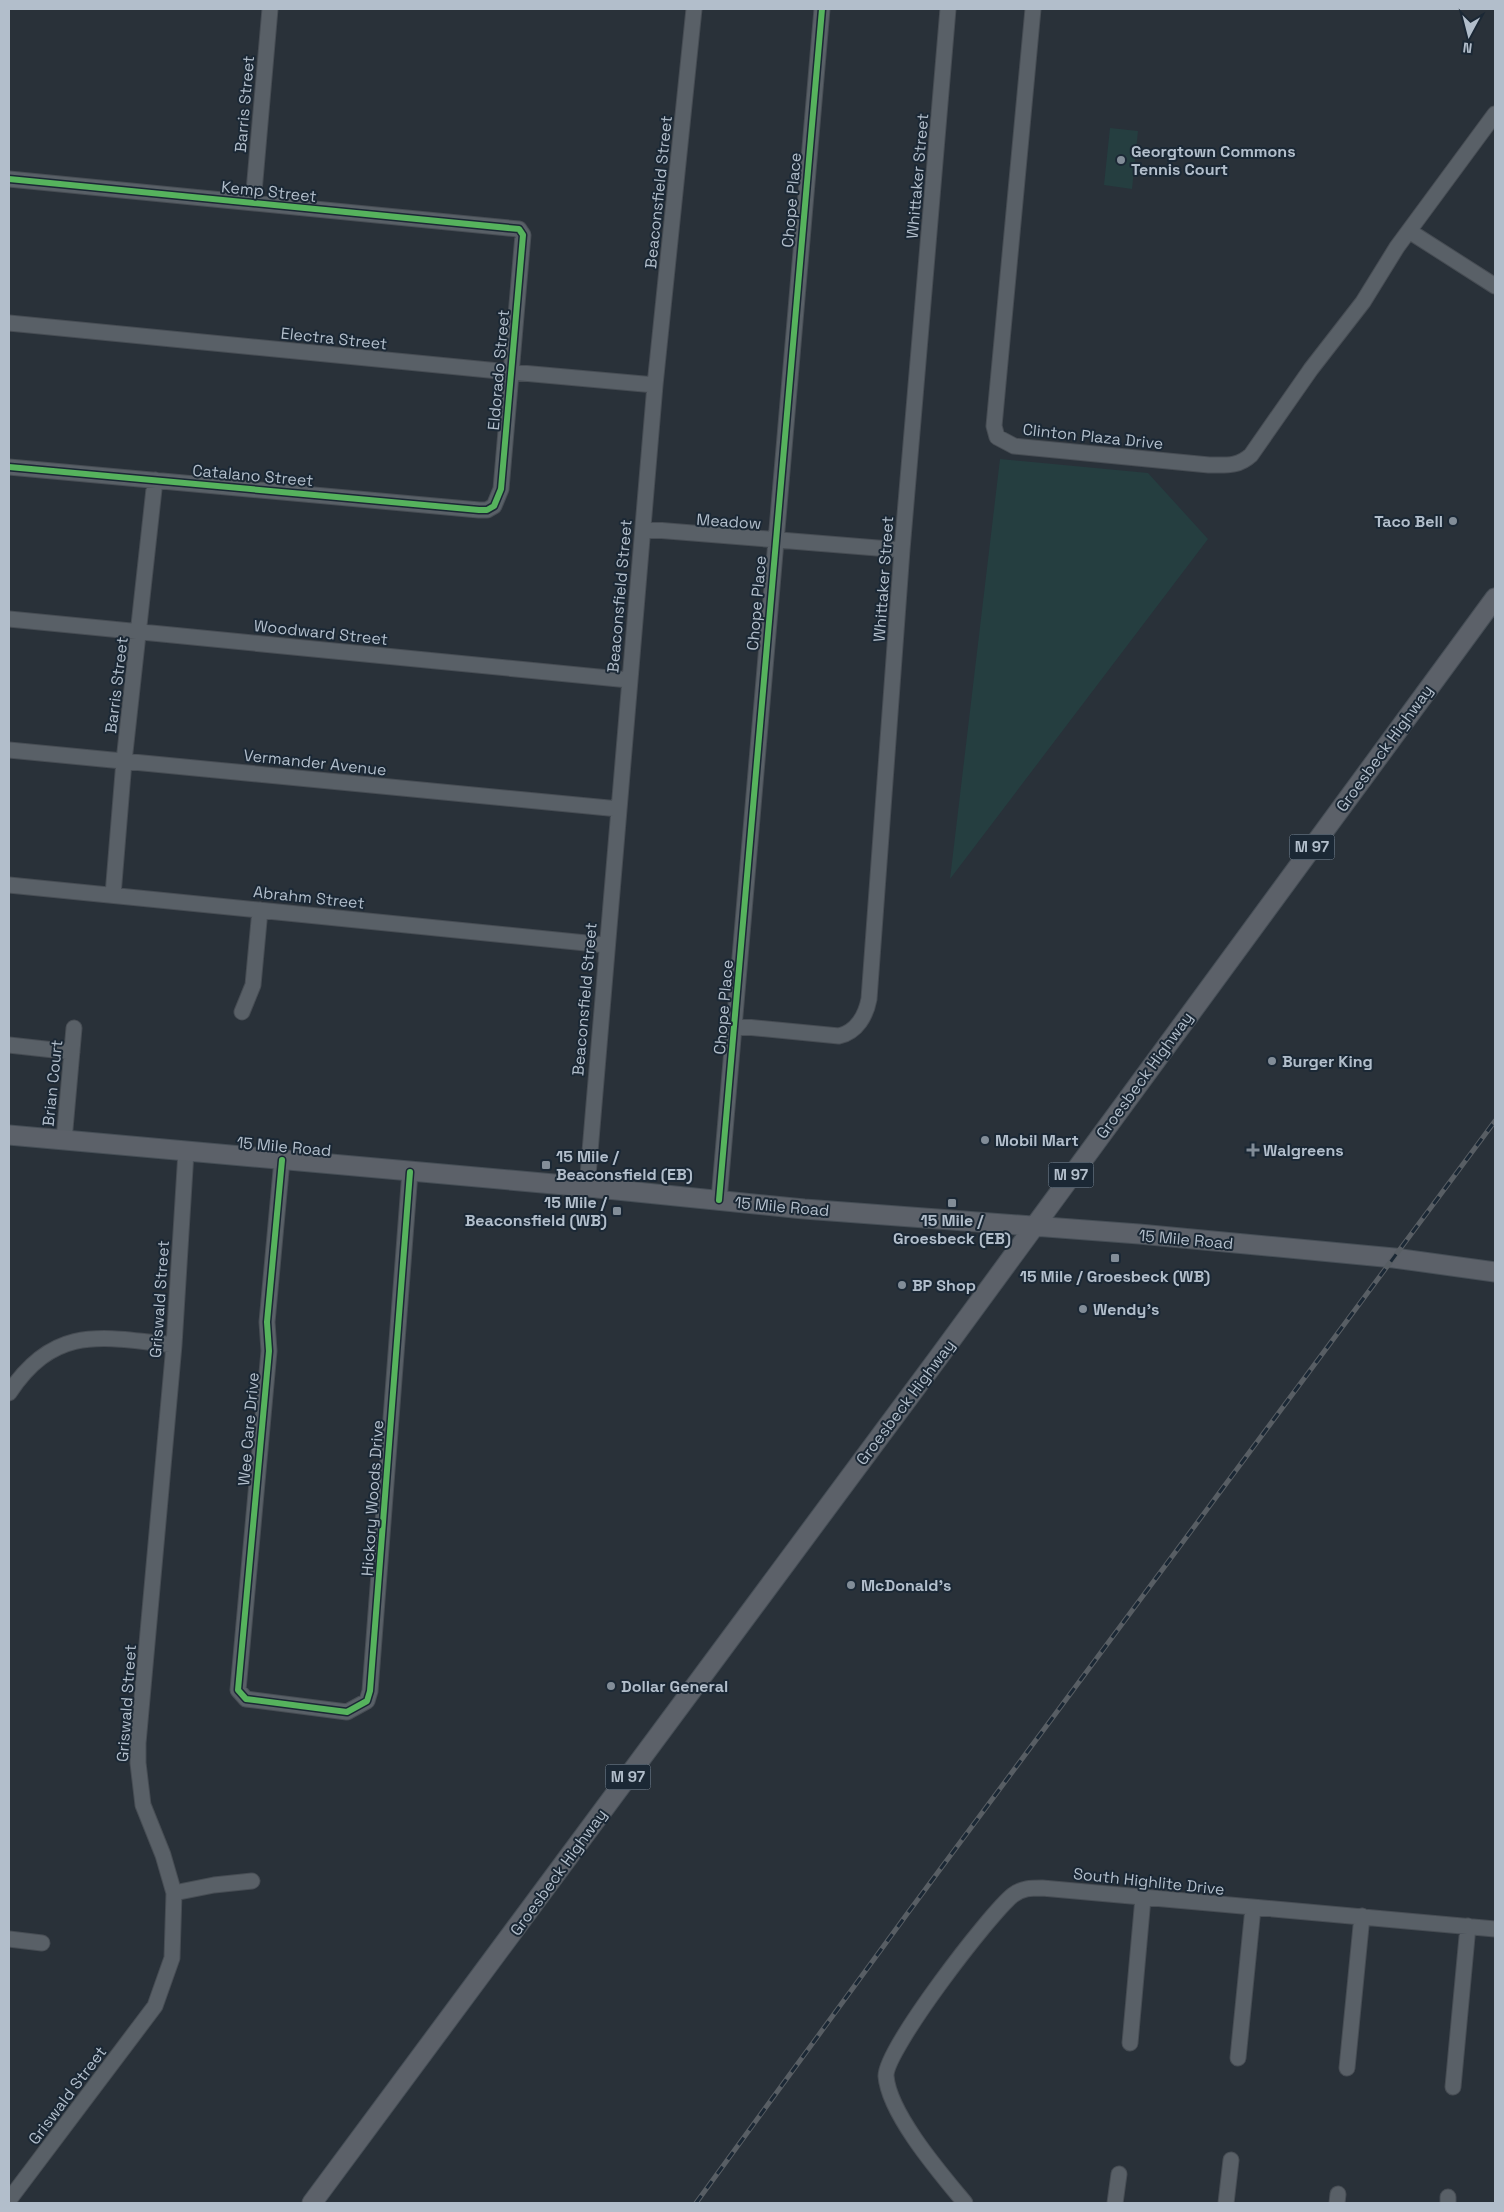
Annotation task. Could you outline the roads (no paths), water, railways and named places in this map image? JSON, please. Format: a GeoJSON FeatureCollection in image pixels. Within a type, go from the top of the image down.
{"type":"FeatureCollection","features":[{"type":"Feature","properties":{"kind":"main road","name":"Groesbeck Highway"},"geometry":{"type":"LineString","coordinates":[[312,2203],[1036,1225],[1495,598]]}},
{"type":"Feature","properties":{"kind":"main road","name":"15 Mile Road"},"geometry":{"type":"LineString","coordinates":[[9,1135],[587,1187],[804,1209],[1036,1225],[1394,1258],[1495,1272]]}},
{"type":"Feature","properties":{"kind":"street","name":"Barris Street"},"geometry":{"type":"LineString","coordinates":[[253,203],[270,9]]}},
{"type":"Feature","properties":{"kind":"street","name":"Beaconsfield Street"},"geometry":{"type":"LineString","coordinates":[[587,1187],[606,945],[655,385],[692,9]]}},
{"type":"Feature","properties":{"kind":"street","name":"Chope Place"},"geometry":{"type":"LineString","coordinates":[[720,1200],[736,1026],[775,539],[822,9]]}},
{"type":"Feature","properties":{"kind":"street","name":"Whittaker Street"},"geometry":{"type":"LineString","coordinates":[[736,1026],[839,1036],[852,1030],[864,1017],[867,1009],[902,550],[948,9]]}},
{"type":"Feature","properties":{"kind":"street","name":"Clinton Plaza Drive"},"geometry":{"type":"LineString","coordinates":[[1034,9],[994,426],[997,437],[1003,442],[1014,446],[1209,465],[1231,466],[1244,462],[1251,455],[1311,369],[1363,302],[1409,231],[1495,114]]}},
{"type":"Feature","properties":{"kind":"street","name":"Kemp Street"},"geometry":{"type":"LineString","coordinates":[[9,179],[519,230],[523,235]]}},
{"type":"Feature","properties":{"kind":"street"},"geometry":{"type":"LineString","coordinates":[[1409,231],[1495,286]]}},
{"type":"Feature","properties":{"kind":"street","name":"Eldorado Street"},"geometry":{"type":"LineString","coordinates":[[494,506],[501,490],[523,235]]}},
{"type":"Feature","properties":{"kind":"street","name":"Electra Street"},"geometry":{"type":"LineString","coordinates":[[9,323],[511,373],[655,385]]}},
{"type":"Feature","properties":{"kind":"street","name":"Catalano Street"},"geometry":{"type":"LineString","coordinates":[[9,467],[479,510],[486,510],[494,506]]}},
{"type":"Feature","properties":{"kind":"street","name":"Barris Street"},"geometry":{"type":"LineString","coordinates":[[113,895],[124,761],[155,480]]}},
{"type":"Feature","properties":{"kind":"street","name":"Meadow"},"geometry":{"type":"LineString","coordinates":[[643,529],[902,550]]}},
{"type":"Feature","properties":{"kind":"street","name":"Woodward Street"},"geometry":{"type":"LineString","coordinates":[[9,619],[629,680]]}},
{"type":"Feature","properties":{"kind":"street","name":"Vermander Avenue"},"geometry":{"type":"LineString","coordinates":[[9,750],[619,809]]}},
{"type":"Feature","properties":{"kind":"street","name":"Abrahm Street"},"geometry":{"type":"LineString","coordinates":[[9,885],[606,945]]}},
{"type":"Feature","properties":{"kind":"street"},"geometry":{"type":"LineString","coordinates":[[242,1012],[253,985],[260,910]]}},
{"type":"Feature","properties":{"kind":"street","name":"Brian Court"},"geometry":{"type":"LineString","coordinates":[[64,1140],[74,1028]]}},
{"type":"Feature","properties":{"kind":"street"},"geometry":{"type":"LineString","coordinates":[[9,1045],[72,1052]]}},
{"type":"Feature","properties":{"kind":"street","name":"Griswald Street"},"geometry":{"type":"LineString","coordinates":[[9,2200],[155,2006],[172,1958],[174,1893],[163,1855],[143,1805],[138,1763],[174,1346],[186,1152]]}},
{"type":"Feature","properties":{"kind":"street","name":"Wee Care Drive"},"geometry":{"type":"LineString","coordinates":[[246,1699],[238,1690],[269,1351],[268,1322],[282,1160]]}},
{"type":"Feature","properties":{"kind":"street","name":"Hickory Woods Drive"},"geometry":{"type":"LineString","coordinates":[[246,1699],[347,1712],[366,1701],[370,1691],[410,1172]]}},
{"type":"Feature","properties":{"kind":"street"},"geometry":{"type":"LineString","coordinates":[[9,1393],[20,1378],[49,1352],[82,1338],[102,1337],[174,1346]]}},
{"type":"Feature","properties":{"kind":"street"},"geometry":{"type":"LineString","coordinates":[[174,1893],[252,1881]]}},
{"type":"Feature","properties":{"kind":"street","name":"South Highlite Drive"},"geometry":{"type":"LineString","coordinates":[[965,2203],[901,2115],[889,2089],[887,2066],[945,1975],[1002,1906],[1022,1889],[1042,1888],[1495,1929]]}},
{"type":"Feature","properties":{"kind":"street"},"geometry":{"type":"LineString","coordinates":[[1130,2043],[1143,1898]]}},
{"type":"Feature","properties":{"kind":"street"},"geometry":{"type":"LineString","coordinates":[[1238,2058],[1253,1908]]}},
{"type":"Feature","properties":{"kind":"street"},"geometry":{"type":"LineString","coordinates":[[1347,2068],[1362,1916]]}},
{"type":"Feature","properties":{"kind":"street"},"geometry":{"type":"LineString","coordinates":[[1453,2087],[1468,1926]]}},
{"type":"Feature","properties":{"kind":"street"},"geometry":{"type":"LineString","coordinates":[[9,1939],[42,1943]]}},
{"type":"Feature","properties":{"kind":"street"},"geometry":{"type":"LineString","coordinates":[[1226,2203],[1231,2160]]}},
{"type":"Feature","properties":{"kind":"street"},"geometry":{"type":"LineString","coordinates":[[1115,2203],[1119,2174]]}},
{"type":"Feature","properties":{"kind":"railway"},"geometry":{"type":"LineString","coordinates":[[696,2203],[907,1914],[1495,1121]]}},
{"type":"Feature","properties":{"kind":"place","name":"Georgtown Commons Tennis Court"},"geometry":{"type":"Point","coordinates":[1121,160]}},
{"type":"Feature","properties":{"kind":"place","name":"Taco Bell"},"geometry":{"type":"Point","coordinates":[1453,521]}},
{"type":"Feature","properties":{"kind":"place","name":"Burger King"},"geometry":{"type":"Point","coordinates":[1272,1061]}},
{"type":"Feature","properties":{"kind":"place","name":"Mobil Mart"},"geometry":{"type":"Point","coordinates":[985,1140]}},
{"type":"Feature","properties":{"kind":"place","name":"Walgreens"},"geometry":{"type":"Point","coordinates":[1253,1150]}},
{"type":"Feature","properties":{"kind":"place","name":"15 Mile / Beaconsfield (EB)"},"geometry":{"type":"Point","coordinates":[546,1165]}},
{"type":"Feature","properties":{"kind":"place","name":"15 Mile / Groesbeck (EB)"},"geometry":{"type":"Point","coordinates":[952,1203]}},
{"type":"Feature","properties":{"kind":"place","name":"15 Mile / Beaconsfield (WB)"},"geometry":{"type":"Point","coordinates":[617,1211]}},
{"type":"Feature","properties":{"kind":"place","name":"15 Mile / Groesbeck (WB)"},"geometry":{"type":"Point","coordinates":[1115,1258]}},
{"type":"Feature","properties":{"kind":"place","name":"BP Shop"},"geometry":{"type":"Point","coordinates":[902,1285]}},
{"type":"Feature","properties":{"kind":"place","name":"Wendy's"},"geometry":{"type":"Point","coordinates":[1083,1309]}},
{"type":"Feature","properties":{"kind":"place","name":"McDonald's"},"geometry":{"type":"Point","coordinates":[851,1585]}},
{"type":"Feature","properties":{"kind":"place","name":"Dollar General"},"geometry":{"type":"Point","coordinates":[611,1686]}}]}
